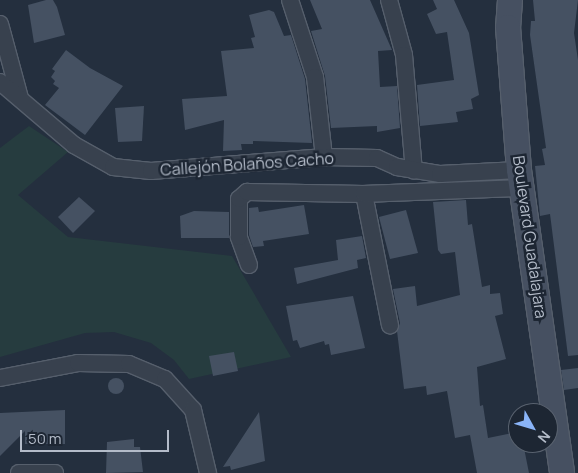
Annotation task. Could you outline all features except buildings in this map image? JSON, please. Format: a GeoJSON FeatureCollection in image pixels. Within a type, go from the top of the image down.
{"type":"FeatureCollection","features":[{"type":"Feature","properties":{"kind":"main road","name":"Boulevard Guadalajara"},"geometry":{"type":"LineString","coordinates":[[510,0],[508,27],[521,179],[562,473]]}},
{"type":"Feature","properties":{"kind":"street"},"geometry":{"type":"LineString","coordinates":[[290,0],[315,77],[324,157]]}},
{"type":"Feature","properties":{"kind":"street"},"geometry":{"type":"LineString","coordinates":[[389,0],[404,55],[414,171]]}},
{"type":"Feature","properties":{"kind":"street"},"geometry":{"type":"LineString","coordinates":[[0,24],[20,98]]}},
{"type":"Feature","properties":{"kind":"street","name":"Callejón Bolaños Cacho"},"geometry":{"type":"LineString","coordinates":[[0,82],[74,145],[112,166],[152,171],[324,157],[377,158],[414,171],[521,179]]}},
{"type":"Feature","properties":{"kind":"street"},"geometry":{"type":"LineString","coordinates":[[249,265],[239,237],[239,199],[248,192],[364,194],[521,179]]}},
{"type":"Feature","properties":{"kind":"street"},"geometry":{"type":"LineString","coordinates":[[364,194],[390,325]]}},
{"type":"Feature","properties":{"kind":"street"},"geometry":{"type":"LineString","coordinates":[[0,378],[78,363],[129,364],[165,379],[193,410],[208,473]]}},
{"type":"Feature","properties":{"kind":"street"},"geometry":{"type":"LineString","coordinates":[[18,473],[54,473]]}},
{"type":"Feature","properties":{"kind":"green space"},"geometry":{"type":"Polygon","coordinates":[[[29,126],[68,152],[18,195],[68,237],[232,256],[291,357],[189,379],[174,360],[151,343],[114,332],[85,333],[0,357],[0,148],[29,126]]]}}]}
